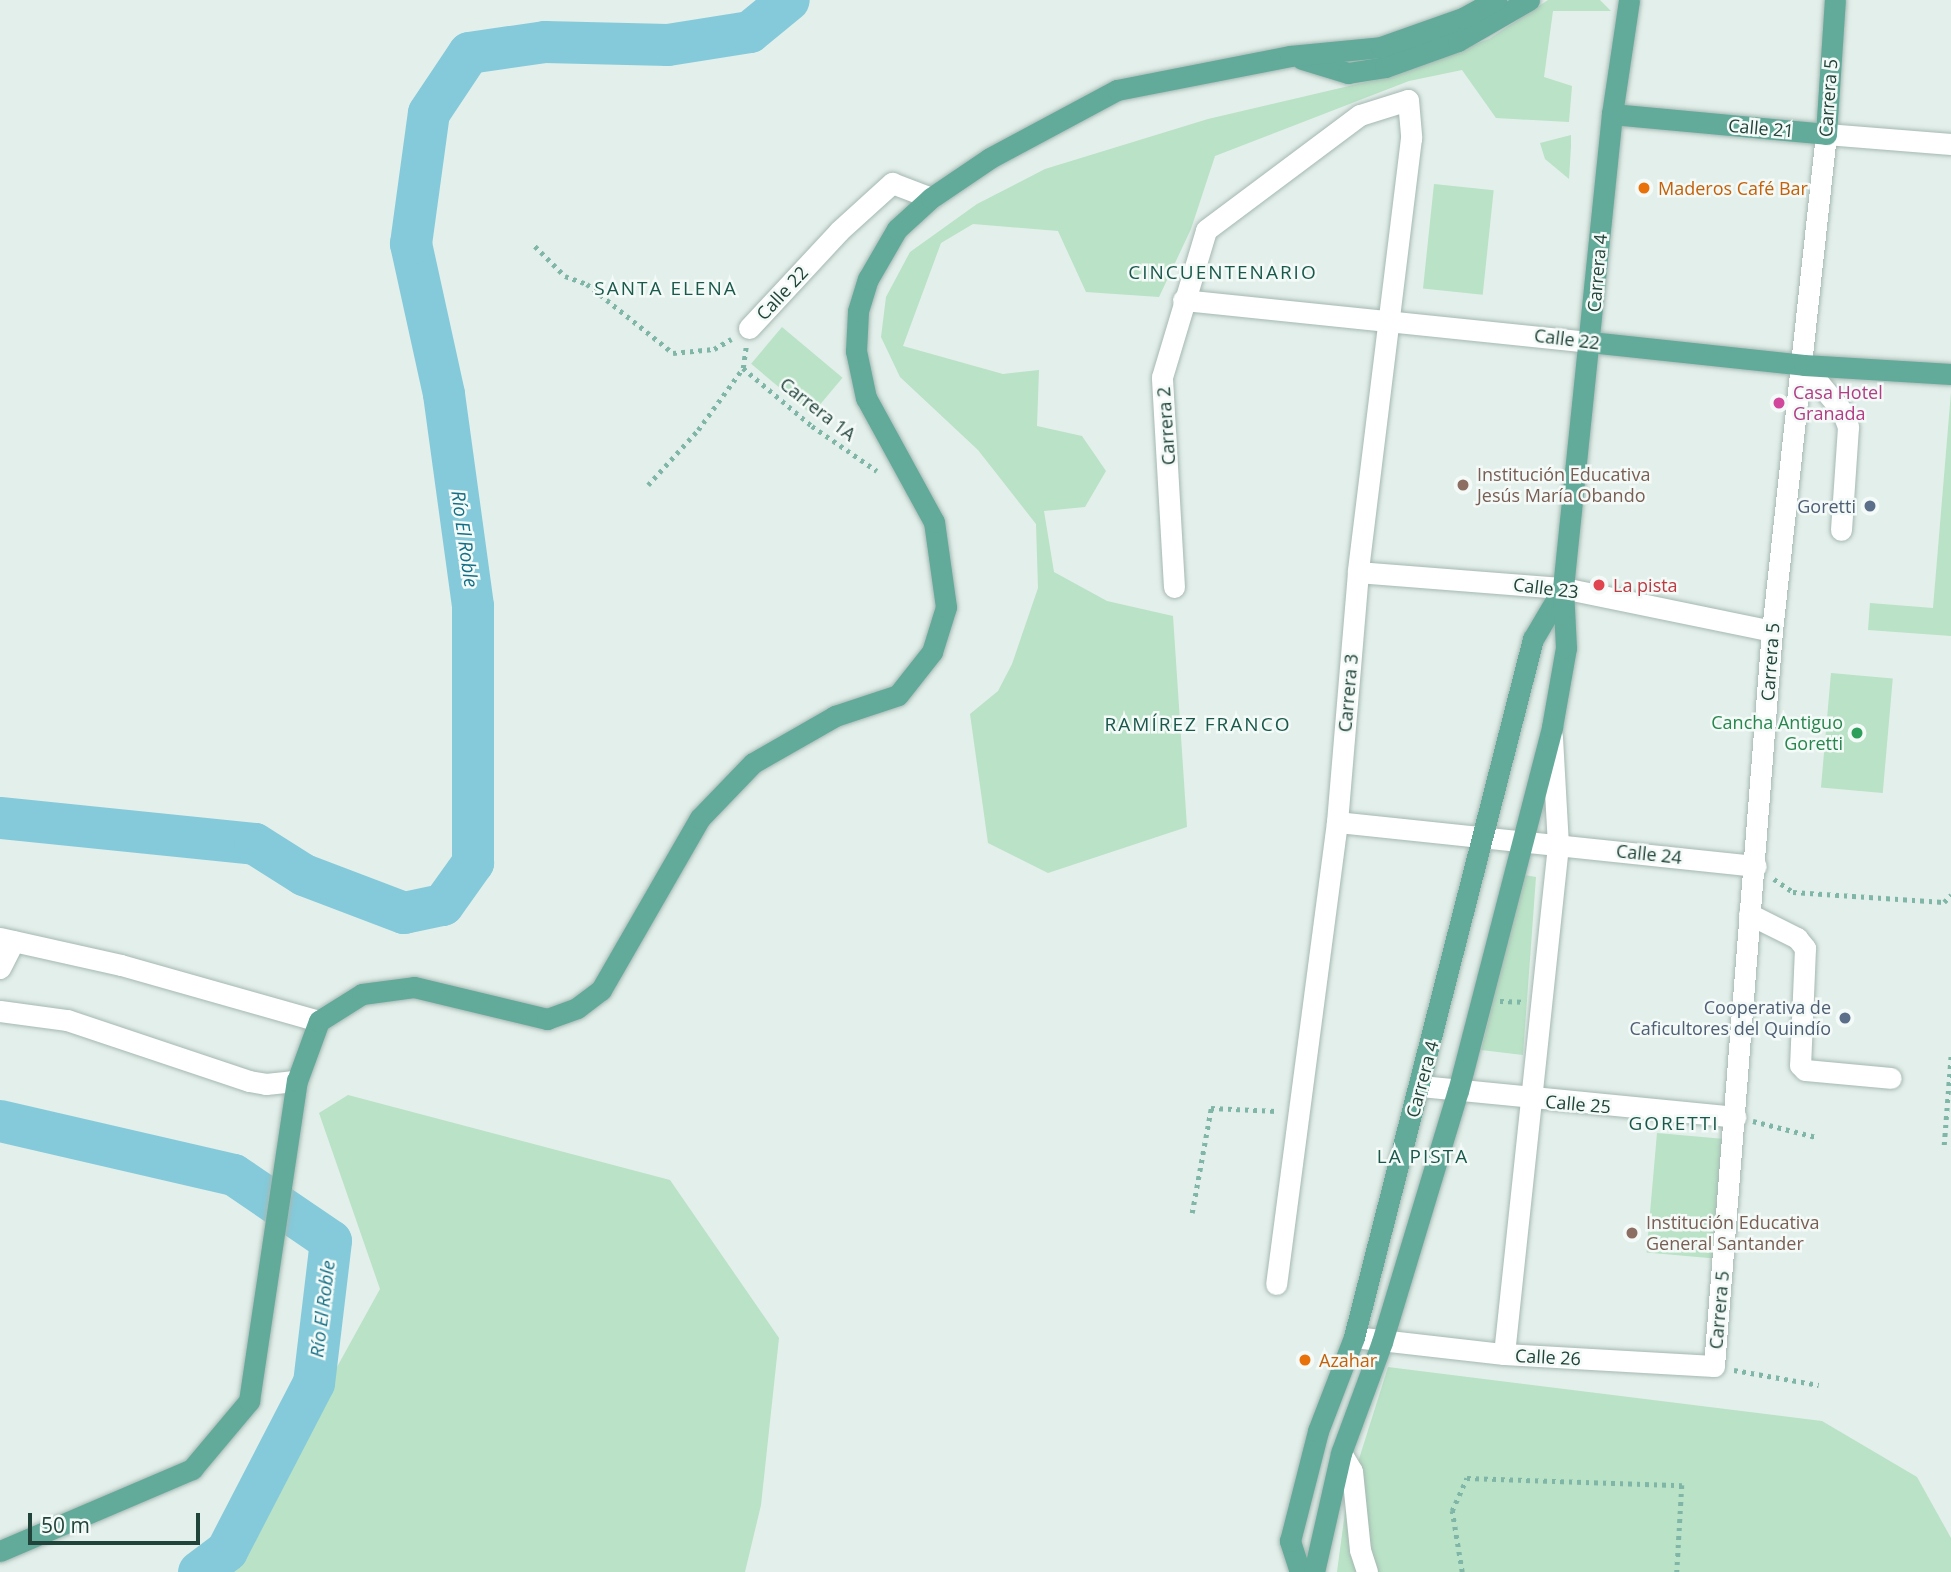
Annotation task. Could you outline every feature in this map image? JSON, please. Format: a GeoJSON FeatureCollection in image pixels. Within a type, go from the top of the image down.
{"type":"FeatureCollection","features":[{"type":"Feature","properties":{"kind":"main road"},"geometry":{"type":"LineString","coordinates":[[0,1551],[192,1469],[249,1401],[297,1081],[319,1021],[362,994],[414,987],[547,1019],[577,1008],[601,990],[700,818],[753,763],[835,716],[898,695],[932,652],[946,607],[944,568],[934,522],[866,398],[856,351],[858,311],[868,279],[897,229],[931,198],[990,158],[1117,90],[1290,56],[1381,47],[1464,18],[1496,0]]}},
{"type":"Feature","properties":{"kind":"main road"},"geometry":{"type":"LineString","coordinates":[[1290,56],[1348,73],[1376,69],[1458,41],[1529,0]]}},
{"type":"Feature","properties":{"kind":"main road","name":"Carrera 4"},"geometry":{"type":"LineString","coordinates":[[1314,1572],[1341,1453],[1382,1342],[1458,1091],[1552,727],[1566,648],[1563,588],[1612,114],[1629,0]]}},
{"type":"Feature","properties":{"kind":"main road","name":"Carrera 5"},"geometry":{"type":"LineString","coordinates":[[1826,134],[1835,0]]}},
{"type":"Feature","properties":{"kind":"main road","name":"Calle 21"},"geometry":{"type":"LineString","coordinates":[[1612,114],[1826,134]]}},
{"type":"Feature","properties":{"kind":"main road","name":"Calle 22"},"geometry":{"type":"LineString","coordinates":[[1590,342],[1804,365],[1951,374]]}},
{"type":"Feature","properties":{"kind":"main road","name":"Carrera 4"},"geometry":{"type":"LineString","coordinates":[[1300,1572],[1290,1541],[1318,1432],[1354,1337],[1421,1086],[1533,639],[1563,588]]}},
{"type":"Feature","properties":{"kind":"street","name":"Carrera 3"},"geometry":{"type":"LineString","coordinates":[[1206,230],[1360,115],[1408,100],[1411,138],[1358,572],[1337,822],[1276,1284]]}},
{"type":"Feature","properties":{"kind":"street","name":"Calle 21"},"geometry":{"type":"LineString","coordinates":[[1826,134],[1951,144]]}},
{"type":"Feature","properties":{"kind":"street","name":"Carrera 5"},"geometry":{"type":"LineString","coordinates":[[1714,1366],[1749,914],[1756,866],[1772,631],[1804,365],[1826,134]]}},
{"type":"Feature","properties":{"kind":"street","name":"Calle 22"},"geometry":{"type":"LineString","coordinates":[[749,328],[839,232],[892,183],[931,198]]}},
{"type":"Feature","properties":{"kind":"street","name":"Carrera 2"},"geometry":{"type":"LineString","coordinates":[[1174,587],[1162,377],[1206,230]]}},
{"type":"Feature","properties":{"kind":"street","name":"Calle 22"},"geometry":{"type":"LineString","coordinates":[[1183,300],[1387,318],[1590,342]]}},
{"type":"Feature","properties":{"kind":"street"},"geometry":{"type":"LineString","coordinates":[[1804,365],[1842,411],[1848,427],[1841,530]]}},
{"type":"Feature","properties":{"kind":"street","name":"Calle 23"},"geometry":{"type":"LineString","coordinates":[[1358,572],[1563,588],[1772,631]]}},
{"type":"Feature","properties":{"kind":"street","name":"Carrera 4"},"geometry":{"type":"LineString","coordinates":[[1504,1354],[1558,845],[1552,727]]}},
{"type":"Feature","properties":{"kind":"street","name":"Calle 24"},"geometry":{"type":"LineString","coordinates":[[1337,822],[1756,866]]}},
{"type":"Feature","properties":{"kind":"street"},"geometry":{"type":"LineString","coordinates":[[1749,914],[1797,938],[1805,948],[1800,1065],[1805,1070],[1891,1078]]}},
{"type":"Feature","properties":{"kind":"street"},"geometry":{"type":"LineString","coordinates":[[0,968],[7,940],[121,965],[319,1021]]}},
{"type":"Feature","properties":{"kind":"street"},"geometry":{"type":"LineString","coordinates":[[0,1011],[67,1020],[249,1081],[266,1084],[297,1081]]}},
{"type":"Feature","properties":{"kind":"street","name":"Calle 25"},"geometry":{"type":"LineString","coordinates":[[1421,1086],[1533,1100],[1735,1117]]}},
{"type":"Feature","properties":{"kind":"street","name":"Calle 26"},"geometry":{"type":"LineString","coordinates":[[1354,1337],[1504,1354],[1714,1366]]}},
{"type":"Feature","properties":{"kind":"street"},"geometry":{"type":"LineString","coordinates":[[1341,1453],[1352,1471],[1360,1550],[1367,1572]]}},
{"type":"Feature","properties":{"kind":"path"},"geometry":{"type":"LineString","coordinates":[[535,246],[565,276],[587,284],[673,353],[715,349],[749,328]]}},
{"type":"Feature","properties":{"kind":"path","name":"Calle 22"},"geometry":{"type":"LineString","coordinates":[[648,485],[698,430],[743,368],[749,328]]}},
{"type":"Feature","properties":{"kind":"path","name":"Carrera 1A"},"geometry":{"type":"LineString","coordinates":[[743,368],[812,426],[877,471]]}},
{"type":"Feature","properties":{"kind":"path"},"geometry":{"type":"LineString","coordinates":[[1756,866],[1793,892],[1944,902],[1951,895]]}},
{"type":"Feature","properties":{"kind":"path"},"geometry":{"type":"LineString","coordinates":[[1482,1000],[1543,1003]]}},
{"type":"Feature","properties":{"kind":"path"},"geometry":{"type":"LineString","coordinates":[[1944,1145],[1951,1054]]}},
{"type":"Feature","properties":{"kind":"path"},"geometry":{"type":"LineString","coordinates":[[1192,1213],[1212,1108],[1299,1112]]}},
{"type":"Feature","properties":{"kind":"path"},"geometry":{"type":"LineString","coordinates":[[1735,1117],[1816,1137]]}},
{"type":"Feature","properties":{"kind":"path"},"geometry":{"type":"LineString","coordinates":[[1714,1366],[1819,1385]]}},
{"type":"Feature","properties":{"kind":"path"},"geometry":{"type":"LineString","coordinates":[[1462,1572],[1452,1511],[1467,1478],[1590,1485],[1682,1485],[1677,1572]]}},
{"type":"Feature","properties":{"kind":"path"},"geometry":{"type":"LineString","coordinates":[[1588,1493],[1590,1485]]}},
{"type":"Feature","properties":{"kind":"green space"},"geometry":{"type":"Polygon","coordinates":[[[1548,0],[1600,0],[1611,11],[1553,11],[1544,77],[1572,86],[1569,122],[1496,118],[1462,70],[1409,81],[1215,156],[1191,229],[1159,297],[1086,292],[1058,231],[973,224],[941,243],[903,346],[1003,374],[1039,370],[1037,426],[1082,436],[1106,471],[1085,507],[1044,511],[1054,572],[1107,601],[1173,616],[1187,827],[1048,873],[988,843],[970,714],[998,691],[1012,664],[1038,588],[1036,524],[978,450],[900,377],[881,337],[886,297],[910,252],[977,204],[1045,169],[1208,119],[1383,78],[1489,39],[1548,0]]]}},
{"type":"Feature","properties":{"kind":"green space"},"geometry":{"type":"Polygon","coordinates":[[[1571,135],[1569,179],[1545,159],[1540,143],[1571,135]]]}},
{"type":"Feature","properties":{"kind":"green space"},"geometry":{"type":"Polygon","coordinates":[[[1434,184],[1494,190],[1483,295],[1423,288],[1434,184]]]}},
{"type":"Feature","properties":{"kind":"green space"},"geometry":{"type":"Polygon","coordinates":[[[782,327],[843,378],[812,415],[751,364],[782,327]]]}},
{"type":"Feature","properties":{"kind":"green space"},"geometry":{"type":"Polygon","coordinates":[[[1951,392],[1951,636],[1868,630],[1870,603],[1933,608],[1951,392]]]}},
{"type":"Feature","properties":{"kind":"green space","name":"Cancha Antiguo Goretti"},"geometry":{"type":"Polygon","coordinates":[[[1831,673],[1893,678],[1883,793],[1821,788],[1831,673]]]}},
{"type":"Feature","properties":{"kind":"green space"},"geometry":{"type":"Polygon","coordinates":[[[1524,875],[1536,877],[1523,1055],[1481,1050],[1524,875]]]}},
{"type":"Feature","properties":{"kind":"green space"},"geometry":{"type":"Polygon","coordinates":[[[348,1095],[670,1180],[779,1338],[761,1505],[745,1572],[224,1572],[380,1289],[319,1113],[348,1095]]]}},
{"type":"Feature","properties":{"kind":"green space"},"geometry":{"type":"Polygon","coordinates":[[[1657,1133],[1725,1139],[1714,1258],[1647,1253],[1657,1133]]]}},
{"type":"Feature","properties":{"kind":"green space"},"geometry":{"type":"Polygon","coordinates":[[[1388,1367],[1822,1421],[1917,1477],[1951,1538],[1951,1572],[1337,1572],[1347,1497],[1388,1367]]]}},
{"type":"Feature","properties":{"kind":"waterway","name":"Río El Roble"},"geometry":{"type":"LineString","coordinates":[[0,818],[255,844],[304,875],[404,913],[443,905],[473,863],[473,606],[444,394],[411,244],[429,113],[469,53],[545,42],[668,45],[750,32],[789,0]]}},
{"type":"Feature","properties":{"kind":"waterway","name":"Río El Roble"},"geometry":{"type":"LineString","coordinates":[[0,1121],[234,1175],[331,1241],[314,1383],[227,1551],[199,1572]]}},
{"type":"Feature","properties":{"kind":"place","name":"Maderos Café Bar"},"geometry":{"type":"Point","coordinates":[1644,188]}},
{"type":"Feature","properties":{"kind":"place","name":"Casa Hotel Granada"},"geometry":{"type":"Point","coordinates":[1779,403]}},
{"type":"Feature","properties":{"kind":"place","name":"Institución Educativa Jesús María Obando"},"geometry":{"type":"Point","coordinates":[1463,485]}},
{"type":"Feature","properties":{"kind":"place","name":"Goretti"},"geometry":{"type":"Point","coordinates":[1870,506]}},
{"type":"Feature","properties":{"kind":"place","name":"La pista"},"geometry":{"type":"Point","coordinates":[1599,585]}},
{"type":"Feature","properties":{"kind":"place","name":"Cancha Antiguo Goretti"},"geometry":{"type":"Point","coordinates":[1857,733]}},
{"type":"Feature","properties":{"kind":"place","name":"Cooperativa de Caficultores del Quindío"},"geometry":{"type":"Point","coordinates":[1845,1018]}},
{"type":"Feature","properties":{"kind":"place","name":"Institución Educativa General Santander"},"geometry":{"type":"Point","coordinates":[1632,1233]}},
{"type":"Feature","properties":{"kind":"place","name":"Azahar"},"geometry":{"type":"Point","coordinates":[1305,1360]}},
{"type":"Feature","properties":{"kind":"district","name":"CINCUENTENARIO"},"geometry":{"type":"Point","coordinates":[1223,273]}},
{"type":"Feature","properties":{"kind":"district","name":"SANTA ELENA"},"geometry":{"type":"Point","coordinates":[666,289]}},
{"type":"Feature","properties":{"kind":"district","name":"RAMÍREZ FRANCO"},"geometry":{"type":"Point","coordinates":[1198,725]}},
{"type":"Feature","properties":{"kind":"district","name":"GORETTI"},"geometry":{"type":"Point","coordinates":[1674,1124]}},
{"type":"Feature","properties":{"kind":"district","name":"LA PISTA"},"geometry":{"type":"Point","coordinates":[1423,1157]}}]}
